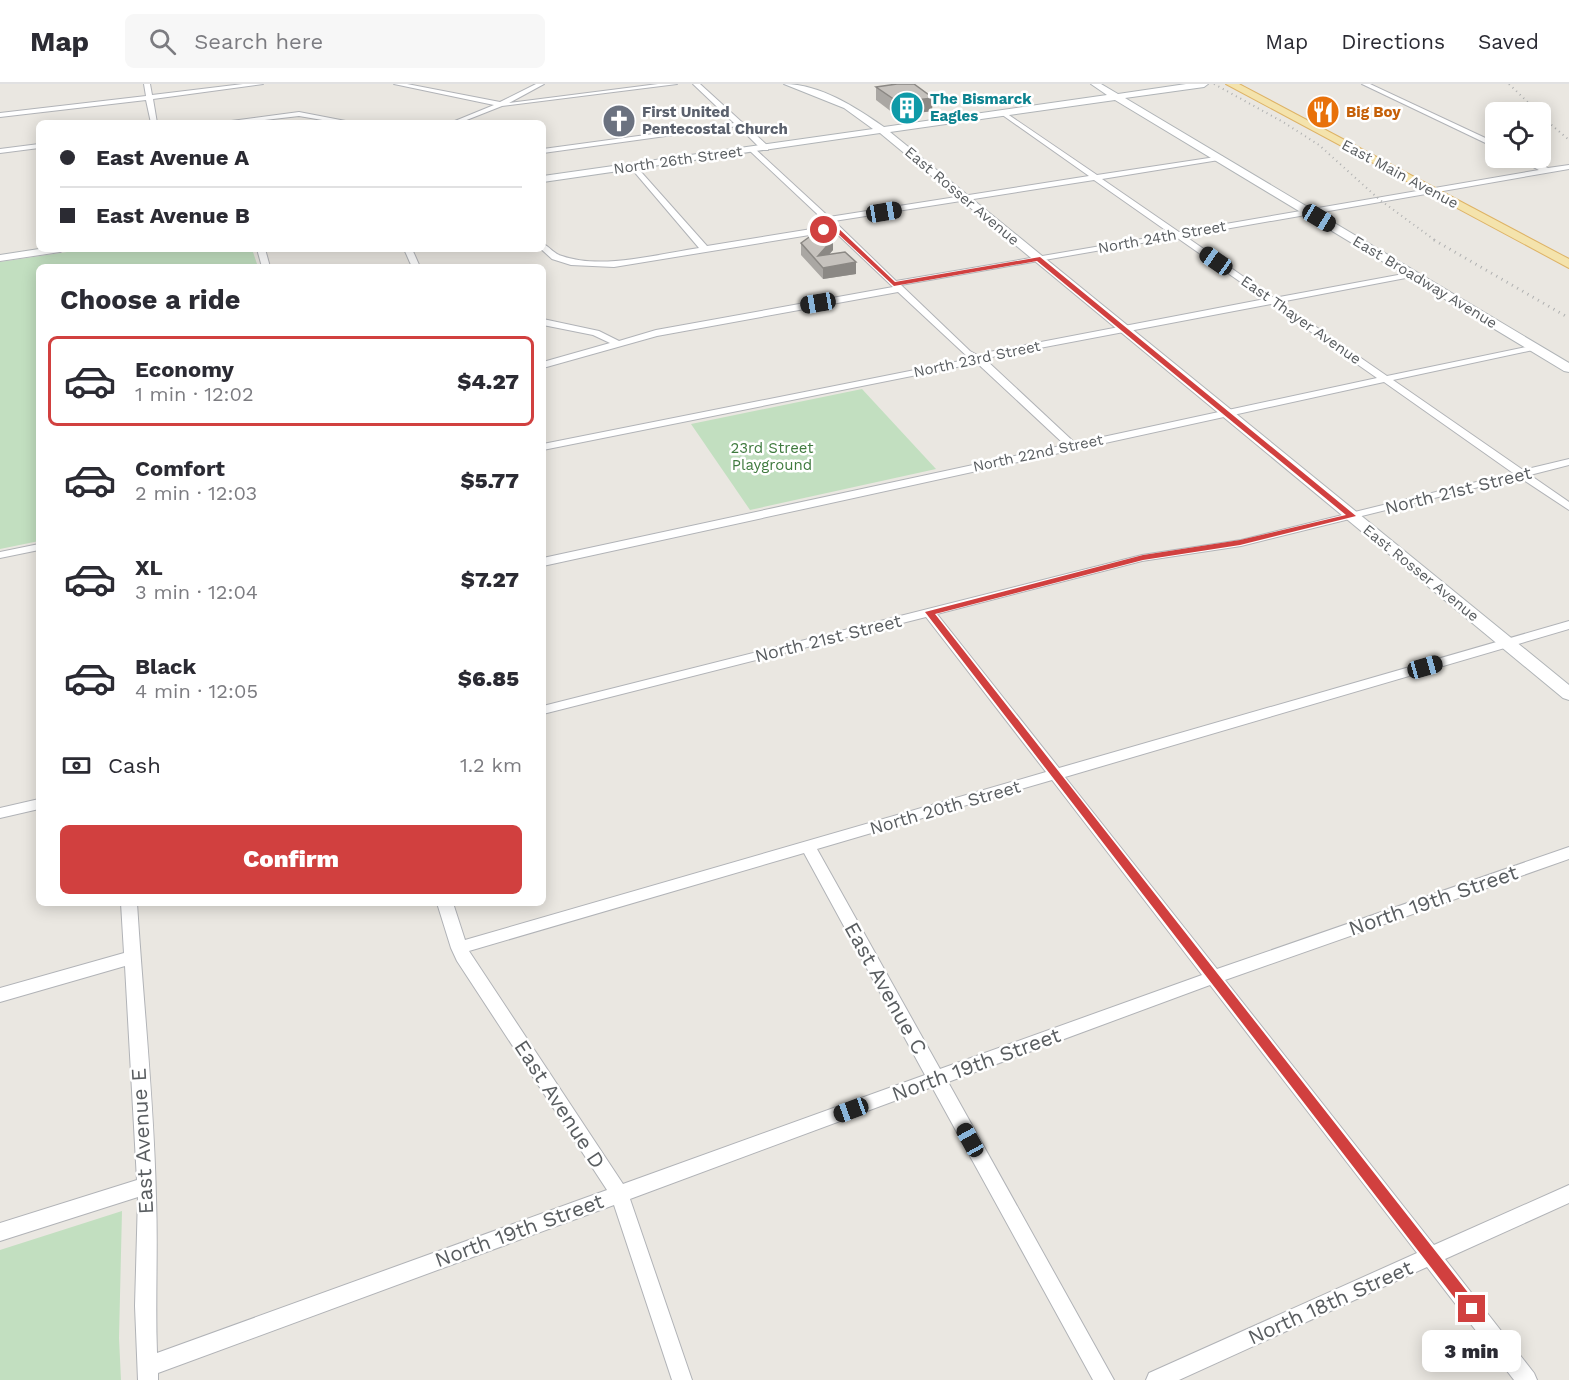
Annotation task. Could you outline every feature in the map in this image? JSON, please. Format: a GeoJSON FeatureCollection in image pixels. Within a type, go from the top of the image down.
{"type":"FeatureCollection","features":[{"type":"Feature","properties":{"kind":"main road","name":"East Main Avenue"},"geometry":{"type":"LineString","coordinates":[[1231,84],[1569,264]]}},
{"type":"Feature","properties":{"kind":"street"},"geometry":{"type":"LineString","coordinates":[[147,84],[154,120]]}},
{"type":"Feature","properties":{"kind":"street"},"geometry":{"type":"LineString","coordinates":[[0,115],[260,84]]}},
{"type":"Feature","properties":{"kind":"street"},"geometry":{"type":"LineString","coordinates":[[397,84],[414,85],[501,105],[674,84]]}},
{"type":"Feature","properties":{"kind":"street"},"geometry":{"type":"LineString","coordinates":[[461,120],[501,105],[541,84]]}},
{"type":"Feature","properties":{"kind":"street"},"geometry":{"type":"LineString","coordinates":[[696,84],[765,148]]}},
{"type":"Feature","properties":{"kind":"street","name":"East Rosser Avenue"},"geometry":{"type":"LineString","coordinates":[[788,84],[847,106],[883,130],[1569,694]]}},
{"type":"Feature","properties":{"kind":"street","name":"East Broadway Avenue"},"geometry":{"type":"LineString","coordinates":[[1095,84],[1569,369]]}},
{"type":"Feature","properties":{"kind":"street","name":"North 26th Street"},"geometry":{"type":"LineString","coordinates":[[546,179],[1204,84]]}},
{"type":"Feature","properties":{"kind":"street"},"geometry":{"type":"LineString","coordinates":[[1365,84],[1485,141]]}},
{"type":"Feature","properties":{"kind":"street","name":"East Thayer Avenue"},"geometry":{"type":"LineString","coordinates":[[1003,113],[1569,507]]}},
{"type":"Feature","properties":{"kind":"street"},"geometry":{"type":"LineString","coordinates":[[246,120],[299,114],[335,120]]}},
{"type":"Feature","properties":{"kind":"street"},"geometry":{"type":"LineString","coordinates":[[546,151],[739,124]]}},
{"type":"Feature","properties":{"kind":"street"},"geometry":{"type":"LineString","coordinates":[[0,151],[36,146]]}},
{"type":"Feature","properties":{"kind":"street"},"geometry":{"type":"LineString","coordinates":[[753,149],[968,353],[979,360],[1072,446]]}},
{"type":"Feature","properties":{"kind":"street"},"geometry":{"type":"LineString","coordinates":[[827,220],[1219,158]]}},
{"type":"Feature","properties":{"kind":"street"},"geometry":{"type":"LineString","coordinates":[[634,166],[705,249]]}},
{"type":"Feature","properties":{"kind":"street","name":"North 24th Street"},"geometry":{"type":"LineString","coordinates":[[546,364],[656,333],[897,286],[1177,234],[1569,167]]}},
{"type":"Feature","properties":{"kind":"street"},"geometry":{"type":"LineString","coordinates":[[1541,168],[1547,171]]}},
{"type":"Feature","properties":{"kind":"street"},"geometry":{"type":"LineString","coordinates":[[546,249],[555,257],[581,264],[614,264],[835,228]]}},
{"type":"Feature","properties":{"kind":"street"},"geometry":{"type":"LineString","coordinates":[[0,258],[37,252]]}},
{"type":"Feature","properties":{"kind":"street","name":"North 23rd Street"},"geometry":{"type":"LineString","coordinates":[[546,446],[979,360],[989,355],[1411,273]]}},
{"type":"Feature","properties":{"kind":"street"},"geometry":{"type":"LineString","coordinates":[[546,323],[596,333],[618,343]]}},
{"type":"Feature","properties":{"kind":"street","name":"North 22nd Street"},"geometry":{"type":"LineString","coordinates":[[546,561],[1533,347]]}},
{"type":"Feature","properties":{"kind":"street","name":"North 21st Street"},"geometry":{"type":"LineString","coordinates":[[546,709],[1143,558],[1240,543],[1569,462]]}},
{"type":"Feature","properties":{"kind":"street"},"geometry":{"type":"LineString","coordinates":[[0,555],[36,548]]}},
{"type":"Feature","properties":{"kind":"street"},"geometry":{"type":"LineString","coordinates":[[929,612],[1527,1380]]}},
{"type":"Feature","properties":{"kind":"street","name":"North 20th Street"},"geometry":{"type":"LineString","coordinates":[[459,948],[1569,625]]}},
{"type":"Feature","properties":{"kind":"street"},"geometry":{"type":"LineString","coordinates":[[0,813],[36,805]]}},
{"type":"Feature","properties":{"kind":"street","name":"East Avenue C"},"geometry":{"type":"LineString","coordinates":[[808,846],[1104,1380]]}},
{"type":"Feature","properties":{"kind":"street","name":"North 19th Street"},"geometry":{"type":"LineString","coordinates":[[148,1373],[619,1193],[1214,977],[1569,853]]}},
{"type":"Feature","properties":{"kind":"street","name":"East Avenue E"},"geometry":{"type":"LineString","coordinates":[[129,906],[146,1186],[145,1306],[148,1373]]}},
{"type":"Feature","properties":{"kind":"street","name":"East Avenue D"},"geometry":{"type":"LineString","coordinates":[[446,906],[459,948],[619,1193],[682,1380]]}},
{"type":"Feature","properties":{"kind":"street"},"geometry":{"type":"LineString","coordinates":[[0,995],[133,957]]}},
{"type":"Feature","properties":{"kind":"street"},"geometry":{"type":"LineString","coordinates":[[0,1232],[146,1186]]}},
{"type":"Feature","properties":{"kind":"street","name":"North 18th Street"},"geometry":{"type":"LineString","coordinates":[[1156,1380],[1569,1194]]}},
{"type":"Feature","properties":{"kind":"green space"},"geometry":{"type":"Polygon","coordinates":[[[67,252],[253,252],[257,264],[36,264],[36,542],[0,549],[0,262],[67,252]]]}},
{"type":"Feature","properties":{"kind":"green space","name":"23rd Street Playground"},"geometry":{"type":"Polygon","coordinates":[[[862,389],[936,469],[750,510],[691,424],[862,389]]]}},
{"type":"Feature","properties":{"kind":"green space"},"geometry":{"type":"Polygon","coordinates":[[[122,1211],[119,1338],[121,1380],[0,1380],[0,1250],[122,1211]]]}},
{"type":"Feature","properties":{"kind":"building"},"geometry":{"type":"Polygon","coordinates":[[[914,84],[933,98],[898,102],[876,87],[914,84]]]}},
{"type":"Feature","properties":{"kind":"building"},"geometry":{"type":"Polygon","coordinates":[[[812,235],[833,239],[818,256],[845,252],[856,262],[823,268],[801,243],[812,235]]]}},
{"type":"Feature","properties":{"kind":"railway"},"geometry":{"type":"LineString","coordinates":[[1214,84],[1283,122],[1319,145],[1380,200],[1436,241]]}},
{"type":"Feature","properties":{"kind":"railway"},"geometry":{"type":"LineString","coordinates":[[1509,84],[1528,102]]}},
{"type":"Feature","properties":{"kind":"railway"},"geometry":{"type":"LineString","coordinates":[[1551,124],[1569,140]]}},
{"type":"Feature","properties":{"kind":"railway"},"geometry":{"type":"LineString","coordinates":[[1434,240],[1569,318]]}},
{"type":"Feature","properties":{"kind":"place","name":"The Bismarck Eagles"},"geometry":{"type":"Point","coordinates":[907,108]}},
{"type":"Feature","properties":{"kind":"place","name":"Big Boy"},"geometry":{"type":"Point","coordinates":[1323,112]}},
{"type":"Feature","properties":{"kind":"place","name":"First United Pentecostal Church"},"geometry":{"type":"Point","coordinates":[619,121]}},
{"type":"Feature","properties":{"kind":"route"},"geometry":{"type":"LineString","coordinates":[[824,230],[835,228],[894,284],[1038,259],[1352,516],[1240,543],[1170,552],[1143,558],[929,612],[1472,1309]]}}]}
